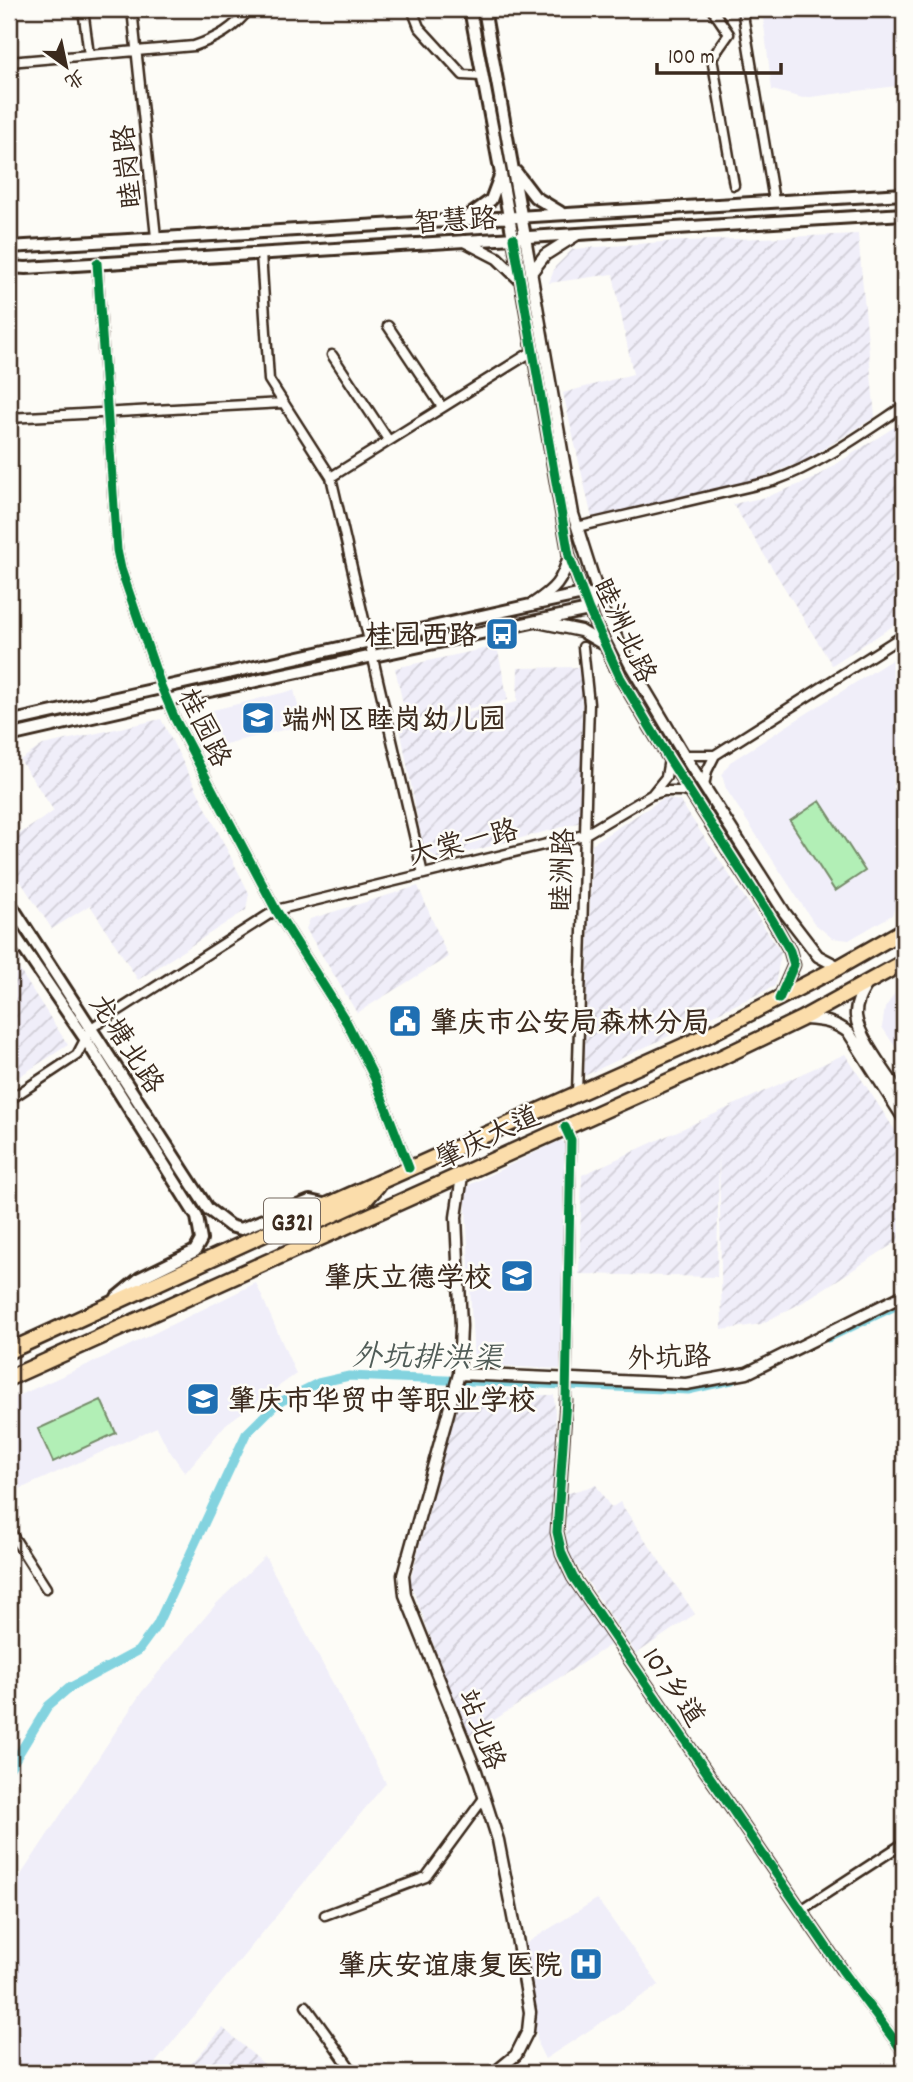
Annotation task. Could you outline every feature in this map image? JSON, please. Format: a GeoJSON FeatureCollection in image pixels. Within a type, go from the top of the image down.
{"type":"FeatureCollection","features":[{"type":"Feature","properties":{"kind":"highway","name":"G321"},"geometry":{"type":"LineString","coordinates":[[578,1094],[779,999],[904,930]]}},
{"type":"Feature","properties":{"kind":"highway","name":"肇庆大道"},"geometry":{"type":"LineString","coordinates":[[9,1378],[462,1176],[801,1019],[904,962]]}},
{"type":"Feature","properties":{"kind":"highway","name":"肇庆大道"},"geometry":{"type":"LineString","coordinates":[[9,1351],[409,1168],[578,1094]]}},
{"type":"Feature","properties":{"kind":"highway"},"geometry":{"type":"LineString","coordinates":[[306,1245],[303,1235],[308,1226],[365,1200],[381,1181]]}},
{"type":"Feature","properties":{"kind":"highway"},"geometry":{"type":"LineString","coordinates":[[119,1329],[138,1311],[186,1289],[188,1280],[179,1273]]}},
{"type":"Feature","properties":{"kind":"main road","name":"睦洲北路"},"geometry":{"type":"LineString","coordinates":[[470,9],[501,173],[525,237]]}},
{"type":"Feature","properties":{"kind":"main road","name":"睦洲北路"},"geometry":{"type":"LineString","coordinates":[[484,9],[512,167],[516,216],[513,238]]}},
{"type":"Feature","properties":{"kind":"main road"},"geometry":{"type":"LineString","coordinates":[[512,167],[535,197],[562,213]]}},
{"type":"Feature","properties":{"kind":"main road"},"geometry":{"type":"LineString","coordinates":[[463,219],[491,200],[501,173]]}},
{"type":"Feature","properties":{"kind":"main road","name":"智慧路"},"geometry":{"type":"LineString","coordinates":[[9,247],[904,194]]}},
{"type":"Feature","properties":{"kind":"main road"},"geometry":{"type":"LineString","coordinates":[[805,199],[801,205],[806,220]]}},
{"type":"Feature","properties":{"kind":"main road","name":"智慧路"},"geometry":{"type":"LineString","coordinates":[[9,267],[904,214]]}},
{"type":"Feature","properties":{"kind":"main road"},"geometry":{"type":"LineString","coordinates":[[188,235],[184,242],[184,251],[190,257]]}},
{"type":"Feature","properties":{"kind":"main road"},"geometry":{"type":"LineString","coordinates":[[9,722],[583,594],[598,597],[589,610]]}},
{"type":"Feature","properties":{"kind":"main road","name":"桂园路"},"geometry":{"type":"LineString","coordinates":[[9,737],[167,700],[589,610]]}},
{"type":"Feature","properties":{"kind":"main road","name":"龙塘北路"},"geometry":{"type":"LineString","coordinates":[[9,902],[208,1209],[230,1226],[241,1229],[310,1201],[328,1205]]}},
{"type":"Feature","properties":{"kind":"main road","name":"龙塘北路"},"geometry":{"type":"LineString","coordinates":[[9,927],[86,1040],[197,1217],[201,1240],[195,1251],[139,1278],[105,1307]]}},
{"type":"Feature","properties":{"kind":"street"},"geometry":{"type":"LineString","coordinates":[[83,9],[89,55]]}},
{"type":"Feature","properties":{"kind":"street","name":"睦岗路"},"geometry":{"type":"LineString","coordinates":[[132,9],[156,237]]}},
{"type":"Feature","properties":{"kind":"street"},"geometry":{"type":"LineString","coordinates":[[9,62],[194,46],[219,37],[239,22],[249,9]]}},
{"type":"Feature","properties":{"kind":"street"},"geometry":{"type":"LineString","coordinates":[[412,9],[419,27],[463,75],[481,76]]}},
{"type":"Feature","properties":{"kind":"street"},"geometry":{"type":"LineString","coordinates":[[712,9],[729,34],[712,58],[734,185]]}},
{"type":"Feature","properties":{"kind":"street"},"geometry":{"type":"LineString","coordinates":[[742,9],[774,201]]}},
{"type":"Feature","properties":{"kind":"street"},"geometry":{"type":"LineString","coordinates":[[531,273],[545,255],[578,234]]}},
{"type":"Feature","properties":{"kind":"street","name":"睦洲北路"},"geometry":{"type":"LineString","coordinates":[[525,237],[577,527],[598,597],[631,666],[684,755],[785,913],[818,956],[839,967]]}},
{"type":"Feature","properties":{"kind":"street","name":"睦洲北路"},"geometry":{"type":"LineString","coordinates":[[513,238],[569,556],[604,645],[630,694],[790,951],[794,965],[779,999]]}},
{"type":"Feature","properties":{"kind":"street"},"geometry":{"type":"LineString","coordinates":[[463,241],[497,258],[520,280]]}},
{"type":"Feature","properties":{"kind":"street"},"geometry":{"type":"LineString","coordinates":[[261,253],[269,380],[331,477],[423,874]]}},
{"type":"Feature","properties":{"kind":"street","name":"桂园路"},"geometry":{"type":"LineString","coordinates":[[97,263],[117,550],[161,686],[276,910],[347,1023],[374,1077],[409,1168]]}},
{"type":"Feature","properties":{"kind":"street"},"geometry":{"type":"LineString","coordinates":[[9,272],[26,268]]}},
{"type":"Feature","properties":{"kind":"street"},"geometry":{"type":"LineString","coordinates":[[388,326],[442,407]]}},
{"type":"Feature","properties":{"kind":"street"},"geometry":{"type":"LineString","coordinates":[[331,477],[533,351]]}},
{"type":"Feature","properties":{"kind":"street"},"geometry":{"type":"LineString","coordinates":[[332,355],[389,441]]}},
{"type":"Feature","properties":{"kind":"street"},"geometry":{"type":"LineString","coordinates":[[9,418],[283,403]]}},
{"type":"Feature","properties":{"kind":"street"},"geometry":{"type":"LineString","coordinates":[[577,527],[773,481],[796,473],[904,406]]}},
{"type":"Feature","properties":{"kind":"street"},"geometry":{"type":"LineString","coordinates":[[531,605],[556,587],[569,556]]}},
{"type":"Feature","properties":{"kind":"street"},"geometry":{"type":"LineString","coordinates":[[538,621],[581,631],[604,645]]}},
{"type":"Feature","properties":{"kind":"street"},"geometry":{"type":"LineString","coordinates":[[704,786],[707,771],[715,755],[904,635]]}},
{"type":"Feature","properties":{"kind":"street","name":"睦洲路"},"geometry":{"type":"LineString","coordinates":[[578,1094],[589,704],[583,647]]}},
{"type":"Feature","properties":{"kind":"street"},"geometry":{"type":"LineString","coordinates":[[684,755],[715,755]]}},
{"type":"Feature","properties":{"kind":"street"},"geometry":{"type":"LineString","coordinates":[[651,795],[666,777],[669,759]]}},
{"type":"Feature","properties":{"kind":"street"},"geometry":{"type":"LineString","coordinates":[[651,795],[675,790],[692,794]]}},
{"type":"Feature","properties":{"kind":"street","name":"大棠一路"},"geometry":{"type":"LineString","coordinates":[[91,1028],[276,910],[584,835],[651,795]]}},
{"type":"Feature","properties":{"kind":"street"},"geometry":{"type":"LineString","coordinates":[[773,920],[790,937],[794,934],[785,913]]}},
{"type":"Feature","properties":{"kind":"street"},"geometry":{"type":"LineString","coordinates":[[867,984],[857,1001],[856,1016],[862,1033],[904,1100]]}},
{"type":"Feature","properties":{"kind":"street"},"geometry":{"type":"LineString","coordinates":[[801,1019],[826,1020],[849,1033],[904,1119]]}},
{"type":"Feature","properties":{"kind":"street"},"geometry":{"type":"LineString","coordinates":[[9,1100],[77,1055],[91,1028]]}},
{"type":"Feature","properties":{"kind":"street"},"geometry":{"type":"LineString","coordinates":[[565,1127],[571,1140],[566,1400]]}},
{"type":"Feature","properties":{"kind":"street"},"geometry":{"type":"LineString","coordinates":[[458,1374],[461,1326],[456,1217],[462,1176]]}},
{"type":"Feature","properties":{"kind":"street","name":"外坑路"},"geometry":{"type":"LineString","coordinates":[[458,1374],[687,1384],[747,1373],[904,1295]]}},
{"type":"Feature","properties":{"kind":"street","name":"站北路"},"geometry":{"type":"LineString","coordinates":[[458,1374],[403,1575],[405,1595],[498,1840],[530,2012],[524,2043],[516,2055],[494,2073]]}},
{"type":"Feature","properties":{"kind":"street","name":"107乡道"},"geometry":{"type":"LineString","coordinates":[[566,1400],[557,1532],[562,1553],[573,1577],[842,1970]]}},
{"type":"Feature","properties":{"kind":"street"},"geometry":{"type":"LineString","coordinates":[[9,1530],[46,1588]]}},
{"type":"Feature","properties":{"kind":"street"},"geometry":{"type":"LineString","coordinates":[[325,1915],[426,1877],[484,1798]]}},
{"type":"Feature","properties":{"kind":"street"},"geometry":{"type":"LineString","coordinates":[[801,1910],[904,1843]]}},
{"type":"Feature","properties":{"kind":"street"},"geometry":{"type":"LineString","coordinates":[[842,1970],[904,2053]]}},
{"type":"Feature","properties":{"kind":"street"},"geometry":{"type":"LineString","coordinates":[[306,2006],[354,2073]]}},
{"type":"Feature","properties":{"kind":"shaded area"},"geometry":{"type":"Polygon","coordinates":[[[762,9],[904,9],[904,85],[803,98],[772,90],[762,9]]]}},
{"type":"Feature","properties":{"kind":"shaded area"},"geometry":{"type":"Polygon","coordinates":[[[858,234],[875,417],[804,461],[757,479],[592,518],[563,393],[633,374],[613,274],[549,283],[555,267],[573,249],[663,242],[858,234]]]}},
{"type":"Feature","properties":{"kind":"shaded area"},"geometry":{"type":"Polygon","coordinates":[[[904,421],[904,619],[832,665],[733,504],[766,497],[811,480],[904,421]]]}},
{"type":"Feature","properties":{"kind":"shaded area"},"geometry":{"type":"Polygon","coordinates":[[[497,646],[508,700],[407,722],[395,668],[497,646]]]}},
{"type":"Feature","properties":{"kind":"shaded area"},"geometry":{"type":"Polygon","coordinates":[[[904,652],[904,896],[898,899],[892,915],[849,940],[832,938],[814,923],[726,789],[722,775],[730,762],[904,652]]]}},
{"type":"Feature","properties":{"kind":"shaded area"},"geometry":{"type":"Polygon","coordinates":[[[582,667],[581,822],[439,860],[423,846],[400,728],[517,702],[518,668],[582,667]]]}},
{"type":"Feature","properties":{"kind":"shaded area","name":"端州区睦岗幼儿园"},"geometry":{"type":"Polygon","coordinates":[[[294,690],[303,725],[221,745],[213,710],[294,690]]]}},
{"type":"Feature","properties":{"kind":"shaded area"},"geometry":{"type":"Polygon","coordinates":[[[161,719],[249,893],[246,910],[138,980],[90,905],[52,929],[9,864],[9,841],[54,811],[20,760],[43,745],[161,719]]]}},
{"type":"Feature","properties":{"kind":"shaded area"},"geometry":{"type":"Polygon","coordinates":[[[664,798],[680,801],[781,952],[775,986],[584,1076],[592,844],[664,798]]]}},
{"type":"Feature","properties":{"kind":"shaded area"},"geometry":{"type":"Polygon","coordinates":[[[418,886],[448,957],[357,1013],[306,929],[310,919],[418,886]]]}},
{"type":"Feature","properties":{"kind":"shaded area"},"geometry":{"type":"Polygon","coordinates":[[[9,954],[68,1045],[9,1083],[9,954]]]}},
{"type":"Feature","properties":{"kind":"shaded area"},"geometry":{"type":"Polygon","coordinates":[[[904,988],[904,1060],[882,1027],[885,1008],[895,993],[904,988]]]}},
{"type":"Feature","properties":{"kind":"shaded area"},"geometry":{"type":"Polygon","coordinates":[[[845,1054],[904,1144],[904,1237],[803,1302],[761,1324],[722,1330],[719,1150],[717,1277],[579,1274],[582,1175],[845,1054]]]}},
{"type":"Feature","properties":{"kind":"shaded area","name":"肇庆立德学校"},"geometry":{"type":"Polygon","coordinates":[[[561,1140],[568,1146],[561,1369],[474,1365],[465,1187],[561,1140]]]}},
{"type":"Feature","properties":{"kind":"shaded area"},"geometry":{"type":"Polygon","coordinates":[[[256,1283],[296,1374],[226,1424],[185,1473],[157,1427],[9,1494],[9,1400],[122,1349],[256,1283]]]}},
{"type":"Feature","properties":{"kind":"shaded area"},"geometry":{"type":"Polygon","coordinates":[[[460,1395],[554,1395],[562,1553],[613,1643],[468,1737],[410,1582],[460,1395]]]}},
{"type":"Feature","properties":{"kind":"shaded area"},"geometry":{"type":"Polygon","coordinates":[[[596,1485],[611,1508],[620,1502],[695,1614],[636,1654],[567,1551],[565,1494],[596,1485]]]}},
{"type":"Feature","properties":{"kind":"shaded area"},"geometry":{"type":"Polygon","coordinates":[[[265,1556],[386,1783],[147,2073],[9,2073],[9,1893],[141,1693],[217,1603],[265,1556]]]}},
{"type":"Feature","properties":{"kind":"shaded area","name":"肇庆安谊康复医院"},"geometry":{"type":"Polygon","coordinates":[[[597,1899],[659,1985],[545,2059],[538,2045],[525,1944],[597,1899]]]}},
{"type":"Feature","properties":{"kind":"shaded area"},"geometry":{"type":"Polygon","coordinates":[[[223,2028],[274,2073],[183,2073],[223,2028]]]}},
{"type":"Feature","properties":{"kind":"green space"},"geometry":{"type":"Polygon","coordinates":[[[820,801],[865,871],[835,891],[790,821],[820,801]]]}},
{"type":"Feature","properties":{"kind":"green space"},"geometry":{"type":"Polygon","coordinates":[[[101,1400],[116,1433],[53,1462],[38,1429],[101,1400]]]}},
{"type":"Feature","properties":{"kind":"waterway","name":"外坑排洪渠"},"geometry":{"type":"LineString","coordinates":[[828,1338],[904,1302]]}},
{"type":"Feature","properties":{"kind":"waterway","name":"外坑排洪渠"},"geometry":{"type":"LineString","coordinates":[[9,1770],[48,1706],[69,1688],[138,1651],[157,1625],[246,1434],[276,1404],[318,1383],[349,1376],[688,1390],[732,1380]]}},
{"type":"Feature","properties":{"kind":"cycle path"},"geometry":{"type":"LineString","coordinates":[[513,238],[569,556],[589,610],[620,677],[790,951],[794,965],[779,999]]}},
{"type":"Feature","properties":{"kind":"cycle path"},"geometry":{"type":"LineString","coordinates":[[97,263],[117,550],[161,686],[175,719],[276,910],[347,1023],[374,1077],[409,1168]]}},
{"type":"Feature","properties":{"kind":"cycle path"},"geometry":{"type":"LineString","coordinates":[[565,1127],[571,1140],[566,1400],[557,1532],[562,1554],[573,1577],[842,1970],[904,2053]]}},
{"type":"Feature","properties":{"kind":"place","name":"桂园西路"},"geometry":{"type":"Point","coordinates":[502,634]}},
{"type":"Feature","properties":{"kind":"place","name":"端州区睦岗幼儿园"},"geometry":{"type":"Point","coordinates":[258,718]}},
{"type":"Feature","properties":{"kind":"place","name":"肇庆市公安局森林分局"},"geometry":{"type":"Point","coordinates":[405,1021]}},
{"type":"Feature","properties":{"kind":"place","name":"肇庆立德学校"},"geometry":{"type":"Point","coordinates":[517,1276]}},
{"type":"Feature","properties":{"kind":"place","name":"肇庆市华贸中等职业学校"},"geometry":{"type":"Point","coordinates":[203,1399]}},
{"type":"Feature","properties":{"kind":"place","name":"肇庆安谊康复医院"},"geometry":{"type":"Point","coordinates":[586,1964]}}]}
